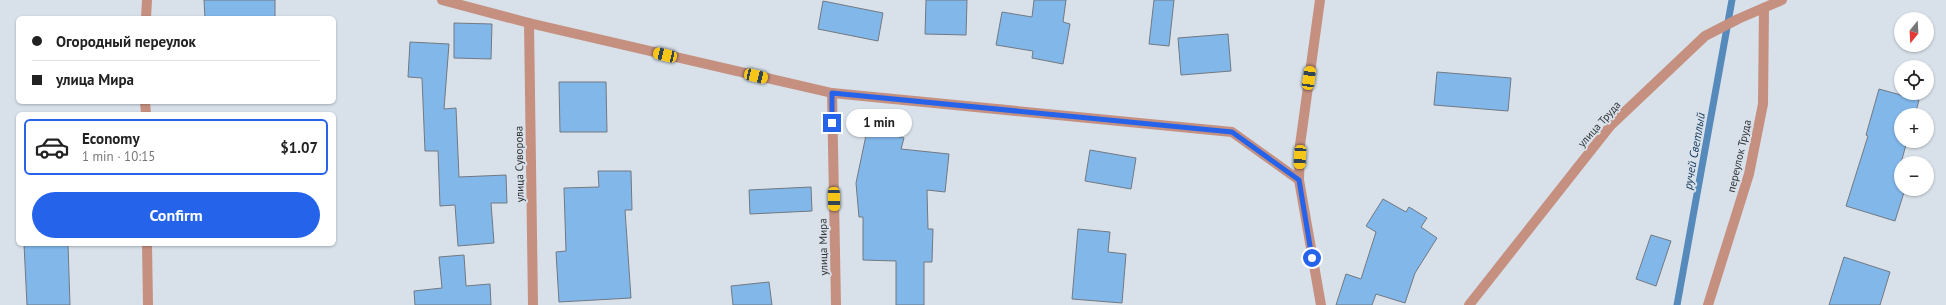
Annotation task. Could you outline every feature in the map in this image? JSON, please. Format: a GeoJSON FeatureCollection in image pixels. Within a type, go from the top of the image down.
{"type":"FeatureCollection","features":[{"type":"Feature","properties":{"kind":"street"},"geometry":{"type":"LineString","coordinates":[[146,16],[147,0]]}},
{"type":"Feature","properties":{"kind":"street"},"geometry":{"type":"LineString","coordinates":[[442,0],[529,23],[832,93],[1232,132],[1299,180]]}},
{"type":"Feature","properties":{"kind":"street"},"geometry":{"type":"LineString","coordinates":[[1320,0],[1303,124],[1299,180],[1320,305]]}},
{"type":"Feature","properties":{"kind":"street","name":"улица Труда"},"geometry":{"type":"LineString","coordinates":[[1469,305],[1611,124],[1700,41],[1738,19],[1782,0]]}},
{"type":"Feature","properties":{"kind":"street","name":"переулок Труда"},"geometry":{"type":"LineString","coordinates":[[1708,305],[1749,174],[1762,104],[1764,8]]}},
{"type":"Feature","properties":{"kind":"street","name":"улица Суворова"},"geometry":{"type":"LineString","coordinates":[[529,23],[534,305]]}},
{"type":"Feature","properties":{"kind":"street","name":"улица Мира"},"geometry":{"type":"LineString","coordinates":[[832,93],[836,305]]}},
{"type":"Feature","properties":{"kind":"street"},"geometry":{"type":"LineString","coordinates":[[147,246],[148,305]]}},
{"type":"Feature","properties":{"kind":"building"},"geometry":{"type":"Polygon","coordinates":[[[204,0],[275,0],[275,16],[205,16],[204,0]]]}},
{"type":"Feature","properties":{"kind":"building"},"geometry":{"type":"Polygon","coordinates":[[[926,0],[967,0],[966,35],[925,34],[926,0]]]}},
{"type":"Feature","properties":{"kind":"building"},"geometry":{"type":"Polygon","coordinates":[[[1034,0],[1066,0],[1063,22],[1070,24],[1063,64],[1032,58],[1033,51],[996,45],[1002,12],[1032,17],[1034,0]]]}},
{"type":"Feature","properties":{"kind":"building"},"geometry":{"type":"Polygon","coordinates":[[[1154,0],[1174,0],[1169,46],[1149,44],[1154,0]]]}},
{"type":"Feature","properties":{"kind":"building"},"geometry":{"type":"Polygon","coordinates":[[[823,1],[883,13],[878,41],[818,29],[823,1]]]}},
{"type":"Feature","properties":{"kind":"building"},"geometry":{"type":"Polygon","coordinates":[[[454,23],[492,24],[491,59],[454,58],[454,23]]]}},
{"type":"Feature","properties":{"kind":"building"},"geometry":{"type":"Polygon","coordinates":[[[1228,34],[1231,71],[1181,75],[1178,38],[1228,34]]]}},
{"type":"Feature","properties":{"kind":"building"},"geometry":{"type":"Polygon","coordinates":[[[410,42],[449,44],[444,109],[456,108],[459,177],[506,175],[507,203],[491,203],[494,243],[458,246],[455,205],[440,206],[438,151],[425,151],[422,78],[408,77],[410,42]]]}},
{"type":"Feature","properties":{"kind":"building"},"geometry":{"type":"Polygon","coordinates":[[[1437,72],[1511,78],[1508,111],[1434,105],[1437,72]]]}},
{"type":"Feature","properties":{"kind":"building"},"geometry":{"type":"Polygon","coordinates":[[[559,82],[606,82],[607,132],[560,132],[559,82]]]}},
{"type":"Feature","properties":{"kind":"building"},"geometry":{"type":"Polygon","coordinates":[[[1879,89],[1894,93],[1894,100],[1919,100],[1917,108],[1894,108],[1894,148],[1905,148],[1903,156],[1894,156],[1894,196],[1903,196],[1895,221],[1846,206],[1868,136],[1866,135],[1879,89]]]}},
{"type":"Feature","properties":{"kind":"building"},"geometry":{"type":"Polygon","coordinates":[[[869,121],[890,126],[888,134],[904,138],[901,149],[949,154],[945,192],[927,190],[928,229],[933,229],[932,262],[924,262],[924,305],[896,305],[896,261],[863,260],[863,217],[859,217],[856,183],[869,121]]]}},
{"type":"Feature","properties":{"kind":"building"},"geometry":{"type":"Polygon","coordinates":[[[1090,150],[1136,158],[1131,189],[1085,181],[1090,150]]]}},
{"type":"Feature","properties":{"kind":"building"},"geometry":{"type":"Polygon","coordinates":[[[598,171],[631,171],[632,210],[625,210],[631,298],[559,302],[556,252],[566,251],[564,188],[599,187],[598,171]]]}},
{"type":"Feature","properties":{"kind":"building"},"geometry":{"type":"Polygon","coordinates":[[[811,187],[812,211],[750,214],[749,190],[811,187]]]}},
{"type":"Feature","properties":{"kind":"building"},"geometry":{"type":"Polygon","coordinates":[[[1383,199],[1406,212],[1409,207],[1427,218],[1421,227],[1437,238],[1415,273],[1405,303],[1376,294],[1372,305],[1336,305],[1346,274],[1361,279],[1376,232],[1366,226],[1383,199]]]}},
{"type":"Feature","properties":{"kind":"building"},"geometry":{"type":"Polygon","coordinates":[[[1078,229],[1110,232],[1108,252],[1126,254],[1122,303],[1072,299],[1078,229]]]}},
{"type":"Feature","properties":{"kind":"building"},"geometry":{"type":"Polygon","coordinates":[[[1651,235],[1671,241],[1656,286],[1636,279],[1651,235]]]}},
{"type":"Feature","properties":{"kind":"building"},"geometry":{"type":"Polygon","coordinates":[[[24,246],[68,246],[70,305],[27,305],[24,246]]]}},
{"type":"Feature","properties":{"kind":"building"},"geometry":{"type":"Polygon","coordinates":[[[464,255],[466,286],[490,284],[491,305],[415,305],[414,291],[442,288],[439,257],[464,255]]]}},
{"type":"Feature","properties":{"kind":"building"},"geometry":{"type":"Polygon","coordinates":[[[1844,257],[1890,272],[1880,305],[1829,305],[1844,257]]]}},
{"type":"Feature","properties":{"kind":"building"},"geometry":{"type":"Polygon","coordinates":[[[769,282],[772,305],[733,305],[731,286],[769,282]]]}},
{"type":"Feature","properties":{"kind":"waterway","name":"ручей Светлый"},"geometry":{"type":"LineString","coordinates":[[1677,305],[1732,0]]}},
{"type":"Feature","properties":{"kind":"route"},"geometry":{"type":"LineString","coordinates":[[832,123],[832,93],[1232,132],[1299,180],[1312,258]]}}]}
